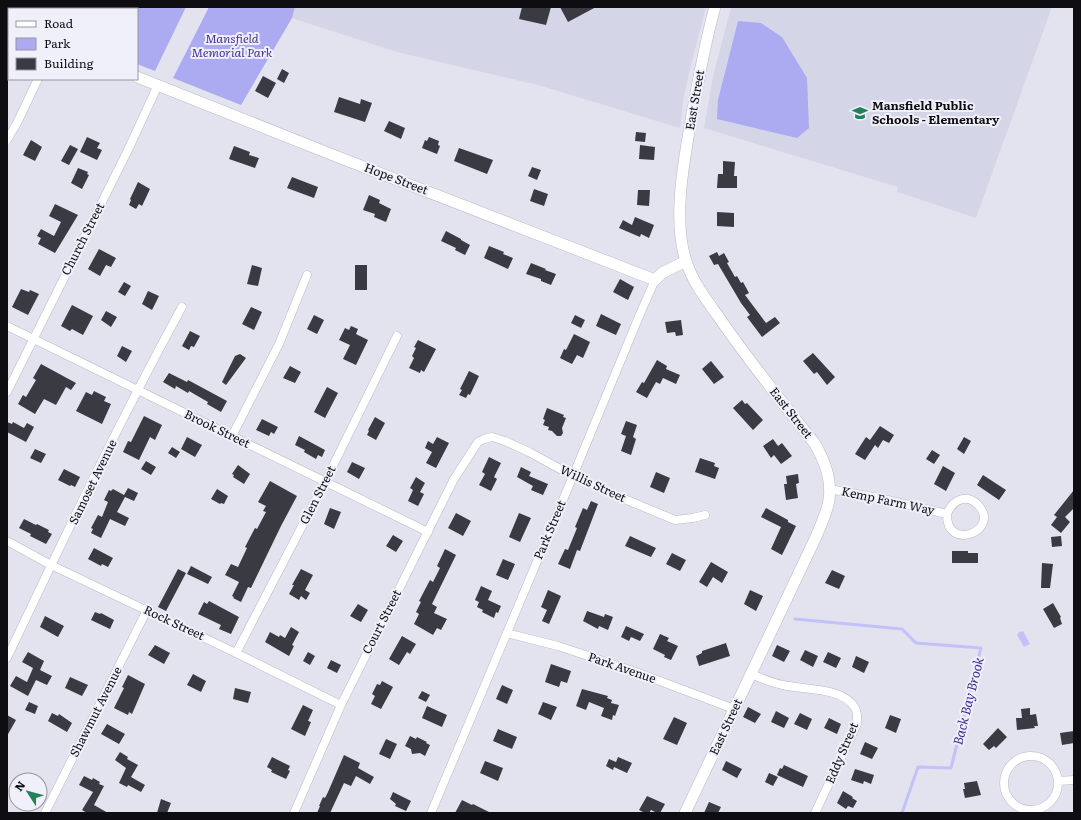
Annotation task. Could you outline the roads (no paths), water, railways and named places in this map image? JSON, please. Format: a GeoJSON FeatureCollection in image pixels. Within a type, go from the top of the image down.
{"type":"FeatureCollection","features":[{"type":"Feature","properties":{"kind":"main road","name":"East Street"},"geometry":{"type":"LineString","coordinates":[[685,813],[815,539],[829,501],[827,469],[815,444],[728,332],[696,282],[686,261],[680,228],[683,174],[697,87],[715,7]]}},
{"type":"Feature","properties":{"kind":"main road","name":"Hope Street"},"geometry":{"type":"LineString","coordinates":[[138,77],[655,280]]}},
{"type":"Feature","properties":{"kind":"main road"},"geometry":{"type":"LineString","coordinates":[[655,280],[662,273],[686,261]]}},
{"type":"Feature","properties":{"kind":"street"},"geometry":{"type":"LineString","coordinates":[[7,140],[17,123],[38,80]]}},
{"type":"Feature","properties":{"kind":"street","name":"Church Street"},"geometry":{"type":"LineString","coordinates":[[7,392],[128,150],[158,85]]}},
{"type":"Feature","properties":{"kind":"street"},"geometry":{"type":"LineString","coordinates":[[232,436],[279,344],[307,275]]}},
{"type":"Feature","properties":{"kind":"street","name":"Park Street"},"geometry":{"type":"LineString","coordinates":[[431,813],[655,280]]}},
{"type":"Feature","properties":{"kind":"street","name":"Samoset Avenue"},"geometry":{"type":"LineString","coordinates":[[7,658],[51,565],[138,390],[182,307]]}},
{"type":"Feature","properties":{"kind":"street","name":"Brook Street"},"geometry":{"type":"LineString","coordinates":[[7,326],[428,532]]}},
{"type":"Feature","properties":{"kind":"street","name":"Glen Street"},"geometry":{"type":"LineString","coordinates":[[236,652],[325,482],[398,336]]}},
{"type":"Feature","properties":{"kind":"street","name":"Willis Street"},"geometry":{"type":"LineString","coordinates":[[484,439],[492,437],[505,440],[573,476],[675,520],[705,515]]}},
{"type":"Feature","properties":{"kind":"street","name":"Court Street"},"geometry":{"type":"LineString","coordinates":[[294,813],[341,705],[454,478],[478,442],[484,439]]}},
{"type":"Feature","properties":{"kind":"street","name":"Kemp Farm Way"},"geometry":{"type":"LineString","coordinates":[[829,489],[879,498],[947,514]]}},
{"type":"Feature","properties":{"kind":"street","name":"Kemp Farm Way"},"geometry":{"type":"LineString","coordinates":[[959,500],[971,500],[981,507],[983,513],[982,525],[974,533],[962,535],[957,533],[949,525],[947,514],[949,508],[959,500]]}},
{"type":"Feature","properties":{"kind":"street","name":"Rock Street"},"geometry":{"type":"LineString","coordinates":[[7,541],[51,565],[236,652],[341,705]]}},
{"type":"Feature","properties":{"kind":"street","name":"Shawmut Avenue"},"geometry":{"type":"LineString","coordinates":[[45,813],[147,610]]}},
{"type":"Feature","properties":{"kind":"street","name":"Park Avenue"},"geometry":{"type":"LineString","coordinates":[[507,633],[558,646],[636,672],[734,709]]}},
{"type":"Feature","properties":{"kind":"street","name":"Eddy Street"},"geometry":{"type":"LineString","coordinates":[[751,674],[783,685],[835,693],[850,701],[856,709],[857,724],[815,813]]}},
{"type":"Feature","properties":{"kind":"street"},"geometry":{"type":"LineString","coordinates":[[1025,756],[1040,757],[1047,761],[1053,767],[1058,782],[1057,789],[1050,802],[1044,806],[1030,810],[1016,805],[1006,794],[1004,786],[1004,778],[1011,764],[1017,759],[1025,756]]}},
{"type":"Feature","properties":{"kind":"street"},"geometry":{"type":"LineString","coordinates":[[1058,782],[1074,780]]}},
{"type":"Feature","properties":{"kind":"waterway","name":"Back Bay Brook"},"geometry":{"type":"LineString","coordinates":[[795,619],[902,629],[916,643],[981,648],[951,768],[918,767],[902,813]]}},
{"type":"Feature","properties":{"kind":"place","name":"Mansfield Public Schools - Elementary"},"geometry":{"type":"Point","coordinates":[860,113]}},
{"type":"Feature","properties":{"kind":"park label","name":"Mansfield Memorial Park"},"geometry":{"type":"Point","coordinates":[232,46]}}]}
